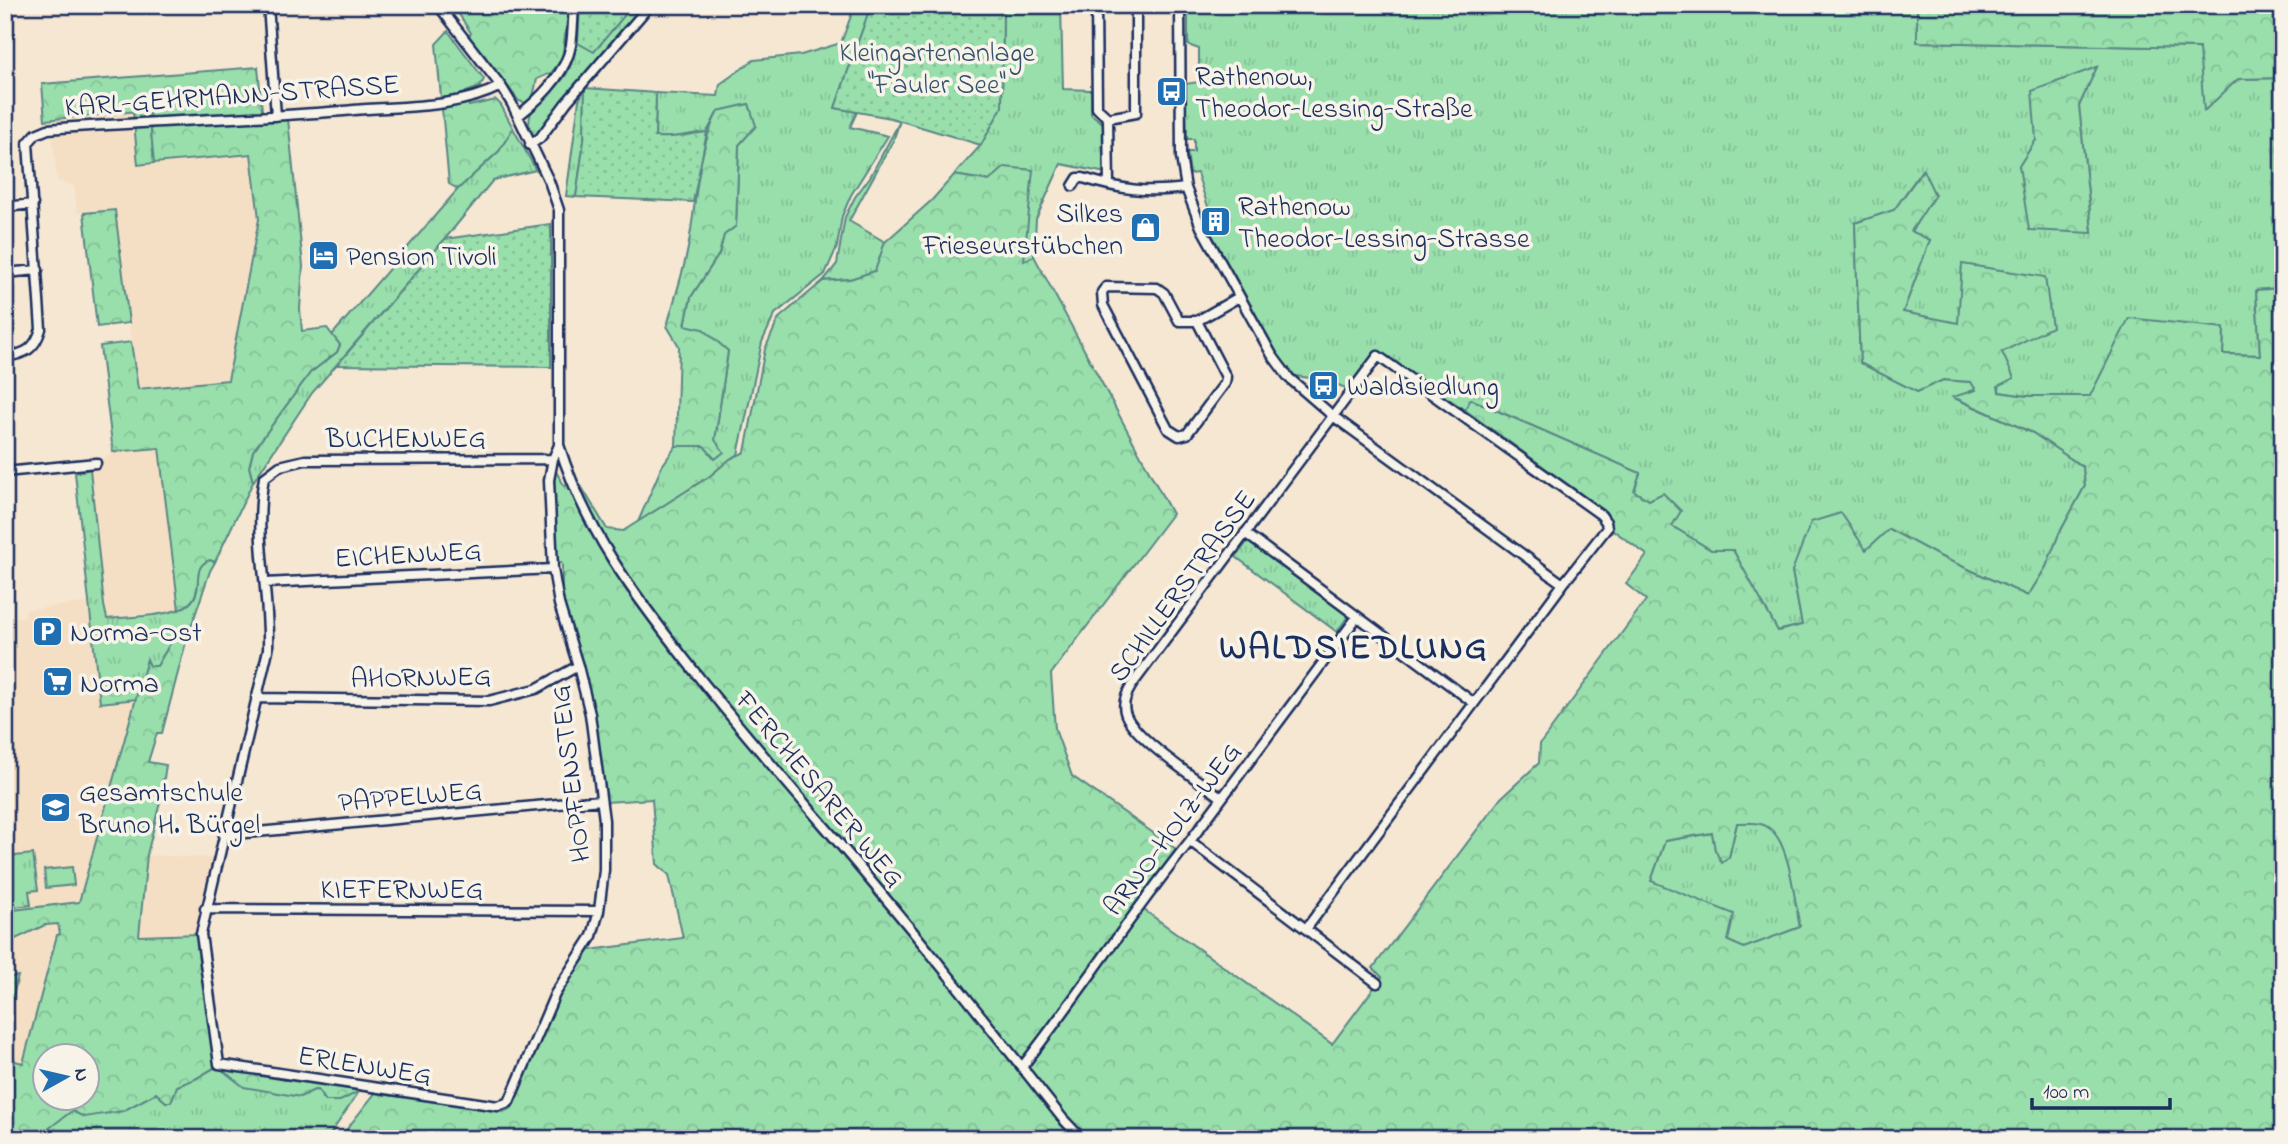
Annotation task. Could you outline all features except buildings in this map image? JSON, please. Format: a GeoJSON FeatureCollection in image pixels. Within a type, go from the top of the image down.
{"type":"FeatureCollection","features":[{"type":"Feature","properties":{"kind":"street"},"geometry":{"type":"LineString","coordinates":[[268,5],[276,117]]}},
{"type":"Feature","properties":{"kind":"street","name":"FERCHESARER WEG"},"geometry":{"type":"LineString","coordinates":[[438,5],[501,86],[549,181],[559,210],[559,444],[568,472],[600,543],[643,606],[718,701],[1082,1139]]}},
{"type":"Feature","properties":{"kind":"street"},"geometry":{"type":"LineString","coordinates":[[518,116],[550,84],[566,60],[574,5]]}},
{"type":"Feature","properties":{"kind":"street"},"geometry":{"type":"LineString","coordinates":[[530,145],[540,138],[566,103],[650,5]]}},
{"type":"Feature","properties":{"kind":"street"},"geometry":{"type":"LineString","coordinates":[[1096,5],[1097,108],[1108,118],[1109,185]]}},
{"type":"Feature","properties":{"kind":"street"},"geometry":{"type":"LineString","coordinates":[[1108,118],[1136,113],[1136,5]]}},
{"type":"Feature","properties":{"kind":"street"},"geometry":{"type":"LineString","coordinates":[[1180,5],[1181,157],[1186,188],[1201,227],[1272,355],[1289,378],[1333,416],[1563,584],[1306,929]]}},
{"type":"Feature","properties":{"kind":"street","name":"KARL-GEHRMANN-STRASSE"},"geometry":{"type":"LineString","coordinates":[[5,356],[29,351],[38,339],[42,317],[28,143],[36,134],[48,129],[152,121],[276,117],[452,102],[482,95],[501,86]]}},
{"type":"Feature","properties":{"kind":"street"},"geometry":{"type":"LineString","coordinates":[[1073,186],[1078,178],[1083,178],[1130,191],[1186,188]]}},
{"type":"Feature","properties":{"kind":"street"},"geometry":{"type":"LineString","coordinates":[[5,207],[33,204]]}},
{"type":"Feature","properties":{"kind":"street"},"geometry":{"type":"LineString","coordinates":[[5,273],[38,270]]}},
{"type":"Feature","properties":{"kind":"street"},"geometry":{"type":"LineString","coordinates":[[1196,321],[1226,377],[1225,383],[1187,434],[1179,436],[1168,429],[1103,305],[1102,292],[1106,287],[1157,288],[1164,293],[1179,321],[1196,321],[1240,297]]}},
{"type":"Feature","properties":{"kind":"street","name":"SCHILLERSTRASSE"},"geometry":{"type":"LineString","coordinates":[[1222,798],[1143,738],[1130,724],[1124,711],[1125,698],[1134,682],[1378,356],[1601,515],[1607,528],[1563,584]]}},
{"type":"Feature","properties":{"kind":"street","name":"FERCHESARER WEG"},"geometry":{"type":"LineString","coordinates":[[553,459],[559,444]]}},
{"type":"Feature","properties":{"kind":"street","name":"BUCHENWEG"},"geometry":{"type":"LineString","coordinates":[[265,583],[261,523],[264,478],[280,466],[305,460],[553,459]]}},
{"type":"Feature","properties":{"kind":"street","name":"HOPFENSTEIG"},"geometry":{"type":"LineString","coordinates":[[503,1106],[509,1102],[555,994],[588,945],[599,911],[606,842],[588,704],[559,604],[553,569],[550,480],[553,459]]}},
{"type":"Feature","properties":{"kind":"street"},"geometry":{"type":"LineString","coordinates":[[5,472],[96,463]]}},
{"type":"Feature","properties":{"kind":"street"},"geometry":{"type":"LineString","coordinates":[[1245,533],[1474,703]]}},
{"type":"Feature","properties":{"kind":"street","name":"EICHENWEG"},"geometry":{"type":"LineString","coordinates":[[265,583],[553,569]]}},
{"type":"Feature","properties":{"kind":"street"},"geometry":{"type":"LineString","coordinates":[[205,909],[268,650],[265,583]]}},
{"type":"Feature","properties":{"kind":"street","name":"ARNO-HOLZ-WEG"},"geometry":{"type":"LineString","coordinates":[[1022,1067],[1177,854],[1190,841],[1357,617]]}},
{"type":"Feature","properties":{"kind":"street","name":"AHORNWEG"},"geometry":{"type":"LineString","coordinates":[[256,698],[489,701],[536,689],[578,666]]}},
{"type":"Feature","properties":{"kind":"street","name":"PAPPELWEG"},"geometry":{"type":"LineString","coordinates":[[224,835],[601,800]]}},
{"type":"Feature","properties":{"kind":"street"},"geometry":{"type":"LineString","coordinates":[[1190,841],[1377,983]]}},
{"type":"Feature","properties":{"kind":"street","name":"KIEFERNWEG"},"geometry":{"type":"LineString","coordinates":[[205,909],[599,911]]}},
{"type":"Feature","properties":{"kind":"street","name":"ERLENWEG"},"geometry":{"type":"LineString","coordinates":[[205,909],[202,946],[219,1064],[366,1088],[503,1106]]}},
{"type":"Feature","properties":{"kind":"shaded area"},"geometry":{"type":"Polygon","coordinates":[[[133,112],[138,165],[251,154],[258,220],[228,380],[137,389],[115,210],[77,213],[74,186],[57,181],[52,132],[45,120],[133,112]]]}},
{"type":"Feature","properties":{"kind":"shaded area"},"geometry":{"type":"Polygon","coordinates":[[[159,447],[179,610],[107,619],[90,469],[113,452],[159,447]]]}},
{"type":"Feature","properties":{"kind":"shaded area","name":"Gesamtschule Bruno H. Bürgel"},"geometry":{"type":"Polygon","coordinates":[[[89,602],[100,702],[137,699],[79,903],[5,911],[5,618],[26,616],[25,610],[89,602]]]}},
{"type":"Feature","properties":{"kind":"shaded area"},"geometry":{"type":"Polygon","coordinates":[[[147,855],[216,858],[199,934],[139,936],[147,855]]]}},
{"type":"Feature","properties":{"kind":"shaded area"},"geometry":{"type":"Polygon","coordinates":[[[58,923],[60,935],[57,936],[23,1064],[5,1053],[5,1027],[18,976],[5,978],[5,944],[45,925],[58,923]]]}},
{"type":"Feature","properties":{"kind":"green space"},"geometry":{"type":"Polygon","coordinates":[[[453,5],[569,5],[562,60],[551,73],[537,79],[529,101],[519,101],[469,36],[471,33],[453,5]]]}},
{"type":"Feature","properties":{"kind":"green space"},"geometry":{"type":"Polygon","coordinates":[[[580,5],[633,5],[594,52],[578,43],[580,5]]]}},
{"type":"Feature","properties":{"kind":"green space"},"geometry":{"type":"Polygon","coordinates":[[[633,5],[647,5],[533,139],[529,128],[532,110],[566,75],[578,43],[594,51],[633,5]]]}},
{"type":"Feature","properties":{"kind":"green space"},"geometry":{"type":"Polygon","coordinates":[[[855,5],[871,5],[835,108],[857,112],[850,127],[888,136],[851,195],[842,216],[837,247],[825,274],[775,314],[762,342],[738,455],[638,522],[662,466],[676,446],[704,446],[715,440],[728,351],[685,326],[691,297],[719,254],[724,235],[736,226],[739,145],[755,126],[749,104],[718,111],[707,132],[655,137],[656,93],[718,96],[720,84],[754,60],[801,55],[841,43],[855,5]]]}},
{"type":"Feature","properties":{"kind":"green space","name":"Kleingartenanlage \"Fauler See\""},"geometry":{"type":"Polygon","coordinates":[[[871,5],[1003,5],[1002,107],[981,145],[891,118],[835,108],[871,5]]]}},
{"type":"Feature","properties":{"kind":"green space"},"geometry":{"type":"Polygon","coordinates":[[[1003,5],[1061,5],[1063,89],[1091,90],[1091,114],[1104,124],[1106,173],[1061,164],[1036,219],[1034,256],[1024,262],[990,181],[954,175],[981,145],[1002,107],[1003,5]]]}},
{"type":"Feature","properties":{"kind":"green space"},"geometry":{"type":"Polygon","coordinates":[[[1188,5],[1917,5],[1918,42],[2200,48],[2238,79],[2283,78],[2283,288],[2256,290],[2260,355],[2223,354],[2224,328],[2090,396],[2026,396],[1999,392],[2002,352],[1962,264],[1959,324],[1903,312],[1930,240],[1911,232],[1934,195],[1922,170],[1894,210],[1855,223],[1860,363],[1917,392],[1943,380],[1971,382],[1976,389],[1954,398],[2033,433],[2083,467],[2085,486],[2059,534],[2046,567],[2028,596],[1889,530],[1865,551],[1792,571],[1802,625],[1777,631],[1733,550],[1711,550],[1672,526],[1649,500],[1634,491],[1640,473],[1471,399],[1465,410],[1382,354],[1369,361],[1348,389],[1326,380],[1295,376],[1278,355],[1204,220],[1211,216],[1197,173],[1190,174],[1187,152],[1194,152],[1194,139],[1187,139],[1185,84],[1199,82],[1199,49],[1188,45],[1188,5]],[[2096,67],[2036,140],[2019,166],[2092,232],[2079,106],[2096,67]]]}},
{"type":"Feature","properties":{"kind":"green space"},"geometry":{"type":"Polygon","coordinates":[[[1917,5],[2283,5],[2283,78],[2238,79],[2204,111],[2199,48],[1917,42],[1917,5]]]}},
{"type":"Feature","properties":{"kind":"green space"},"geometry":{"type":"Polygon","coordinates":[[[448,31],[484,79],[480,87],[466,92],[469,106],[496,100],[513,128],[499,151],[458,189],[449,184],[436,44],[448,31]]]}},
{"type":"Feature","properties":{"kind":"green space"},"geometry":{"type":"Polygon","coordinates":[[[258,67],[263,121],[288,119],[303,266],[300,309],[302,331],[327,328],[340,345],[337,352],[310,373],[253,451],[249,467],[253,482],[215,562],[210,560],[201,567],[196,594],[179,610],[159,448],[113,452],[100,346],[131,342],[138,389],[228,380],[259,219],[251,154],[154,163],[149,110],[45,120],[42,84],[258,67]]]}},
{"type":"Feature","properties":{"kind":"green space"},"geometry":{"type":"Polygon","coordinates":[[[2097,67],[2079,106],[2092,233],[2029,230],[2019,166],[2036,140],[2032,91],[2097,67]]]}},
{"type":"Feature","properties":{"kind":"green space"},"geometry":{"type":"Polygon","coordinates":[[[585,88],[584,141],[576,197],[566,196],[579,100],[585,88]]]}},
{"type":"Feature","properties":{"kind":"green space"},"geometry":{"type":"Polygon","coordinates":[[[585,88],[656,93],[655,137],[707,132],[693,202],[576,197],[584,141],[585,88]]]}},
{"type":"Feature","properties":{"kind":"green space"},"geometry":{"type":"Polygon","coordinates":[[[749,104],[756,126],[739,145],[736,226],[724,235],[719,254],[691,297],[685,325],[703,329],[728,351],[715,440],[724,452],[715,459],[704,446],[676,446],[679,346],[667,326],[686,258],[701,161],[711,127],[718,111],[749,104]]]}},
{"type":"Feature","properties":{"kind":"green space"},"geometry":{"type":"Polygon","coordinates":[[[149,110],[154,163],[138,165],[133,112],[149,110]]]}},
{"type":"Feature","properties":{"kind":"green space"},"geometry":{"type":"Polygon","coordinates":[[[900,121],[893,141],[849,221],[885,242],[876,271],[850,279],[823,281],[837,264],[845,217],[900,121]]]}},
{"type":"Feature","properties":{"kind":"green space"},"geometry":{"type":"Polygon","coordinates":[[[513,128],[536,170],[493,180],[312,393],[253,482],[249,467],[253,451],[310,373],[337,352],[340,345],[332,335],[458,189],[499,151],[513,128]]]}},
{"type":"Feature","properties":{"kind":"green space"},"geometry":{"type":"Polygon","coordinates":[[[1005,167],[1033,170],[1024,261],[1034,256],[1172,514],[1051,674],[1055,729],[1072,776],[1176,849],[1137,905],[1332,1044],[1382,977],[1373,968],[1501,798],[1539,763],[1540,744],[1646,600],[1626,584],[1647,555],[1613,530],[1606,512],[1465,410],[1470,399],[1640,473],[1634,491],[1649,500],[1663,493],[1681,511],[1672,526],[1711,550],[1733,550],[1778,631],[1802,625],[1792,571],[1811,522],[1841,513],[1866,550],[1889,529],[1939,556],[2028,596],[2046,567],[2059,534],[2085,486],[2083,467],[2033,433],[1953,397],[1976,390],[1971,382],[1943,380],[1917,392],[1860,363],[1855,223],[1894,210],[1923,170],[1935,195],[1911,231],[1930,240],[1903,312],[1958,323],[1962,264],[2045,277],[2052,327],[2002,352],[2014,378],[1998,386],[1999,392],[2026,396],[2090,396],[2129,318],[2224,328],[2223,354],[2260,355],[2256,290],[2283,288],[2283,1139],[339,1139],[376,1092],[503,1112],[512,1108],[558,998],[590,950],[683,938],[669,875],[657,864],[652,799],[606,802],[593,707],[562,602],[562,564],[556,559],[554,468],[565,487],[572,471],[607,529],[623,531],[710,476],[730,459],[745,452],[765,349],[779,318],[823,281],[850,279],[875,271],[885,242],[932,200],[954,175],[989,181],[1005,167]],[[1737,823],[1729,857],[1722,863],[1715,850],[1712,833],[1665,841],[1651,881],[1734,914],[1728,941],[1744,948],[1800,927],[1787,860],[1776,836],[1762,824],[1737,823]]]}},
{"type":"Feature","properties":{"kind":"green space"},"geometry":{"type":"Polygon","coordinates":[[[115,210],[129,323],[97,327],[84,213],[115,210]]]}},
{"type":"Feature","properties":{"kind":"green space"},"geometry":{"type":"Polygon","coordinates":[[[551,224],[551,367],[337,365],[445,239],[551,224]]]}},
{"type":"Feature","properties":{"kind":"green space"},"geometry":{"type":"Polygon","coordinates":[[[90,469],[107,619],[165,613],[185,606],[195,596],[200,567],[210,560],[215,562],[186,642],[174,637],[157,666],[150,666],[147,661],[137,699],[100,703],[75,473],[90,469]]]}},
{"type":"Feature","properties":{"kind":"green space"},"geometry":{"type":"Polygon","coordinates":[[[1248,541],[1348,616],[1337,632],[1236,557],[1248,541]]]}},
{"type":"Feature","properties":{"kind":"green space"},"geometry":{"type":"Polygon","coordinates":[[[174,637],[186,642],[162,733],[157,733],[148,762],[166,765],[147,855],[139,936],[199,934],[218,1066],[356,1088],[356,1093],[340,1101],[326,1101],[318,1090],[300,1097],[244,1087],[217,1066],[177,1086],[171,1102],[166,1102],[156,1093],[123,1111],[84,1117],[74,1112],[102,1112],[102,1042],[32,1042],[32,1112],[71,1112],[44,1132],[42,1139],[5,1139],[5,1053],[13,1056],[15,1061],[23,1063],[57,935],[60,934],[58,924],[45,925],[5,944],[5,911],[79,902],[147,659],[150,666],[157,666],[174,637]]]}},
{"type":"Feature","properties":{"kind":"green space"},"geometry":{"type":"Polygon","coordinates":[[[1737,823],[1762,824],[1776,835],[1791,874],[1800,927],[1744,948],[1728,941],[1651,881],[1665,841],[1713,833],[1715,850],[1729,857],[1737,823]]]}},
{"type":"Feature","properties":{"kind":"green space"},"geometry":{"type":"Polygon","coordinates":[[[33,854],[38,890],[29,891],[31,905],[5,908],[5,857],[33,854]]]}},
{"type":"Feature","properties":{"kind":"green space"},"geometry":{"type":"Polygon","coordinates":[[[72,867],[74,885],[46,888],[44,870],[72,867]]]}},
{"type":"Feature","properties":{"kind":"green space"},"geometry":{"type":"Polygon","coordinates":[[[18,976],[5,1027],[5,978],[18,976]]]}},
{"type":"Feature","properties":{"kind":"green space"},"geometry":{"type":"Polygon","coordinates":[[[218,1066],[304,1095],[314,1090],[320,1091],[322,1098],[357,1090],[358,1093],[327,1139],[42,1139],[43,1132],[68,1112],[77,1112],[80,1115],[122,1111],[156,1093],[166,1102],[172,1100],[177,1086],[218,1066]]]}},
{"type":"Feature","properties":{"kind":"place","name":"Rathenow, Theodor-Lessing-Straße"},"geometry":{"type":"Point","coordinates":[1172,91]}},
{"type":"Feature","properties":{"kind":"place","name":"Rathenow Theodor-Lessing-Strasse"},"geometry":{"type":"Point","coordinates":[1215,221]}},
{"type":"Feature","properties":{"kind":"place","name":"Silkes Frieseurstübchen"},"geometry":{"type":"Point","coordinates":[1146,228]}},
{"type":"Feature","properties":{"kind":"place","name":"Pension Tivoli"},"geometry":{"type":"Point","coordinates":[323,255]}},
{"type":"Feature","properties":{"kind":"place","name":"Waldsiedlung"},"geometry":{"type":"Point","coordinates":[1324,385]}},
{"type":"Feature","properties":{"kind":"place","name":"Norma-Ost"},"geometry":{"type":"Point","coordinates":[47,631]}},
{"type":"Feature","properties":{"kind":"place","name":"Norma"},"geometry":{"type":"Point","coordinates":[57,682]}},
{"type":"Feature","properties":{"kind":"place","name":"Gesamtschule Bruno H. Bürgel"},"geometry":{"type":"Point","coordinates":[56,807]}},
{"type":"Feature","properties":{"kind":"district","name":"WALDSIEDLUNG"},"geometry":{"type":"Point","coordinates":[1354,646]}}]}
